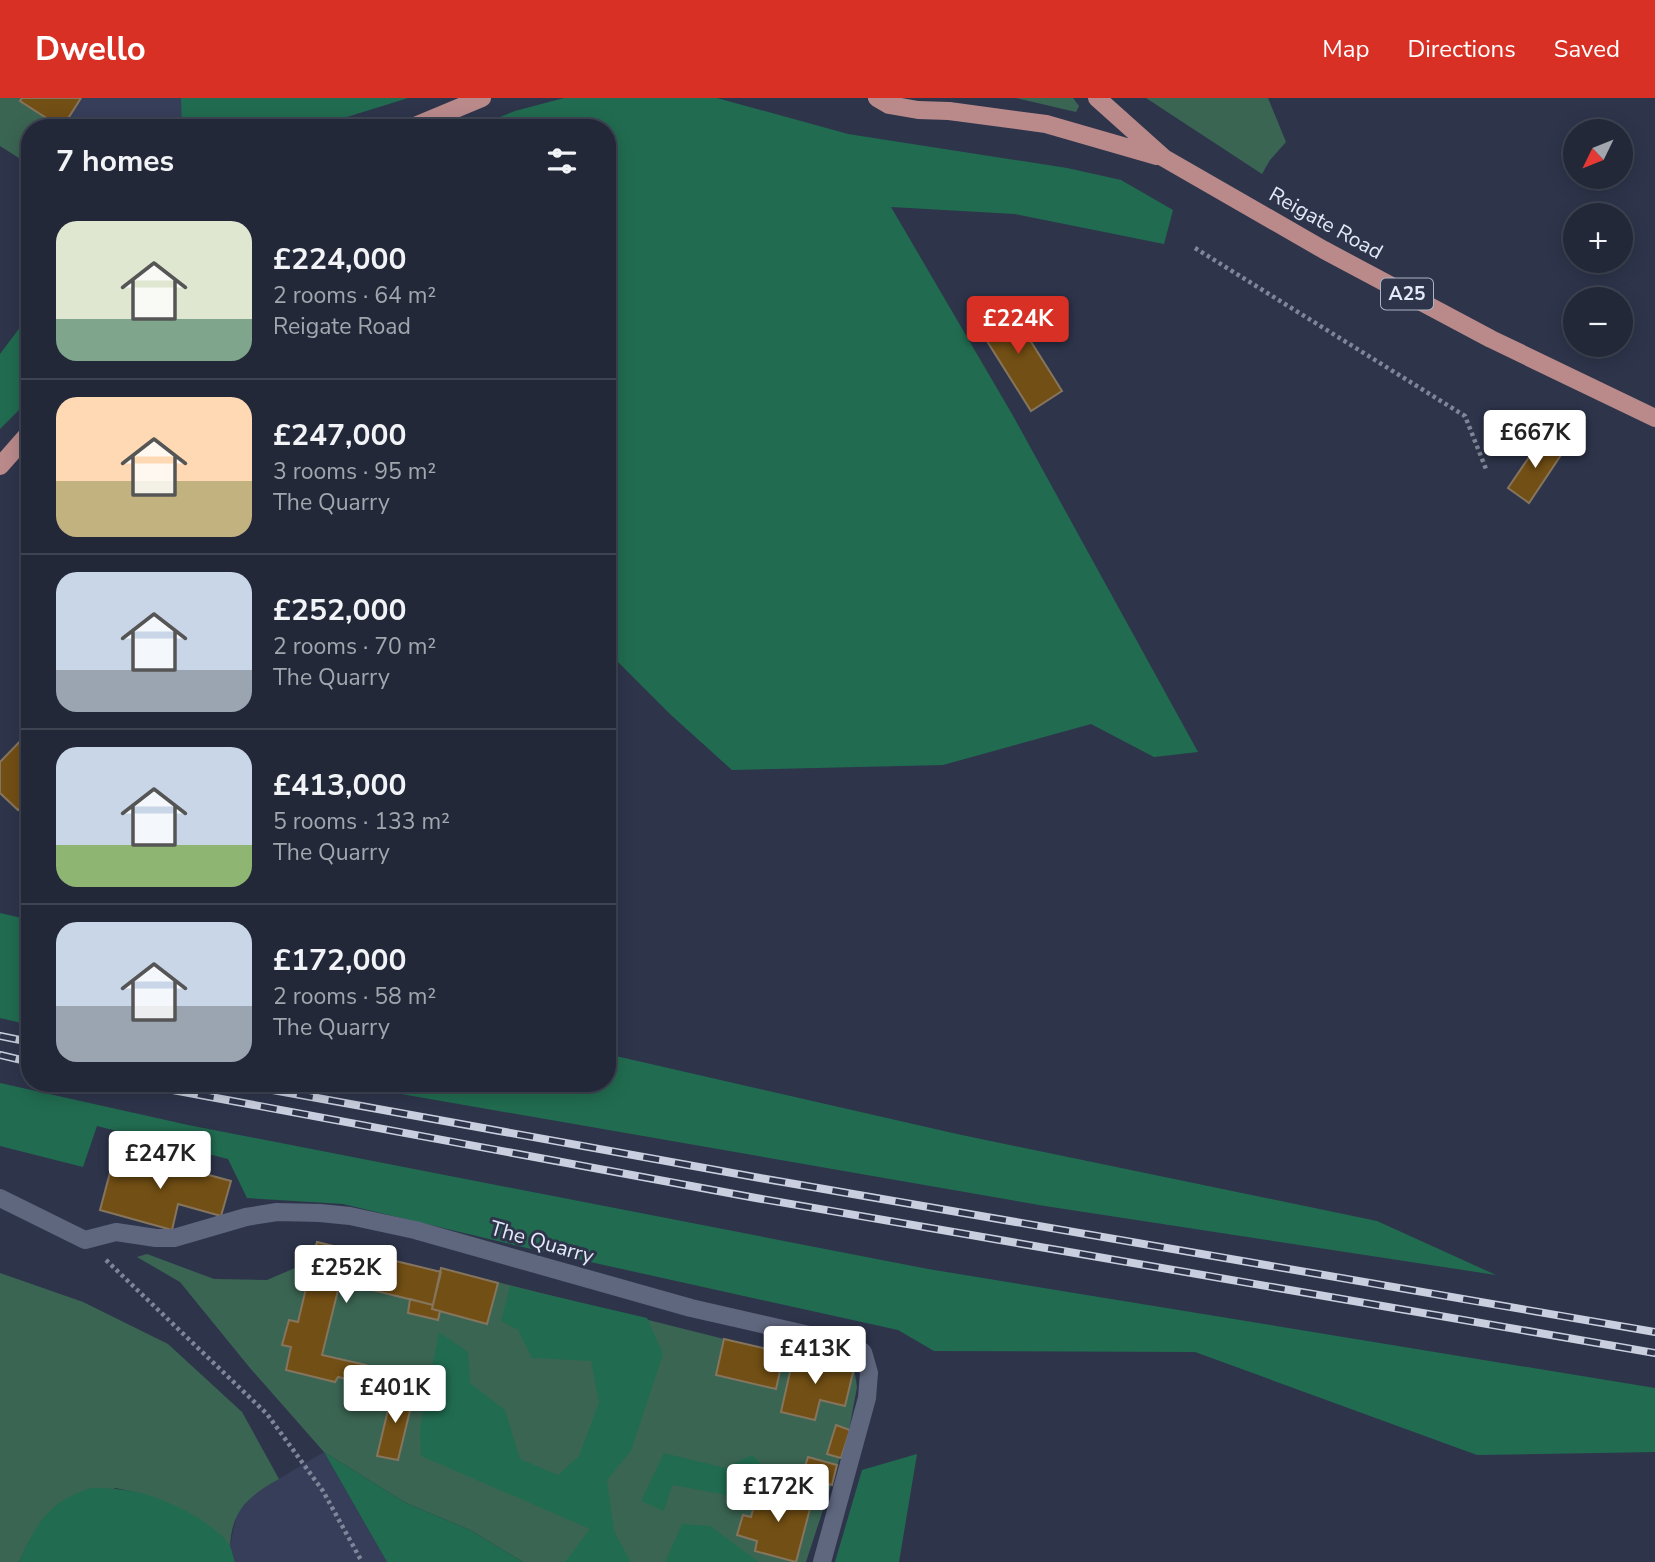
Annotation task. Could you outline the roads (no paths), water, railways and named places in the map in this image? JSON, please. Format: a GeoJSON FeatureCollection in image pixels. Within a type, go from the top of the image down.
{"type":"FeatureCollection","features":[{"type":"Feature","properties":{"kind":"main road"},"geometry":{"type":"LineString","coordinates":[[432,119],[482,98]]}},
{"type":"Feature","properties":{"kind":"main road","name":"Reigate Road"},"geometry":{"type":"LineString","coordinates":[[877,98],[889,105],[918,110],[949,111],[1046,124],[1164,158]]}},
{"type":"Feature","properties":{"kind":"main road"},"geometry":{"type":"LineString","coordinates":[[949,111],[969,98]]}},
{"type":"Feature","properties":{"kind":"main road","name":"Reigate Road"},"geometry":{"type":"LineString","coordinates":[[1097,98],[1164,158],[1324,250],[1491,340],[1655,418]]}},
{"type":"Feature","properties":{"kind":"main road"},"geometry":{"type":"LineString","coordinates":[[0,466],[21,442]]}},
{"type":"Feature","properties":{"kind":"street","name":"The Quarry"},"geometry":{"type":"LineString","coordinates":[[0,1198],[85,1240],[116,1232],[174,1238],[246,1217],[277,1212],[350,1216],[415,1230],[691,1308],[849,1343],[863,1352],[869,1373],[867,1398],[822,1562]]}},
{"type":"Feature","properties":{"kind":"railway"},"geometry":{"type":"LineString","coordinates":[[0,1036],[21,1040]]}},
{"type":"Feature","properties":{"kind":"railway"},"geometry":{"type":"LineString","coordinates":[[0,1055],[21,1060]]}},
{"type":"Feature","properties":{"kind":"railway"},"geometry":{"type":"LineString","coordinates":[[184,1092],[756,1198],[1655,1353]]}},
{"type":"Feature","properties":{"kind":"railway"},"geometry":{"type":"LineString","coordinates":[[284,1092],[760,1178],[1655,1332]]}}]}
